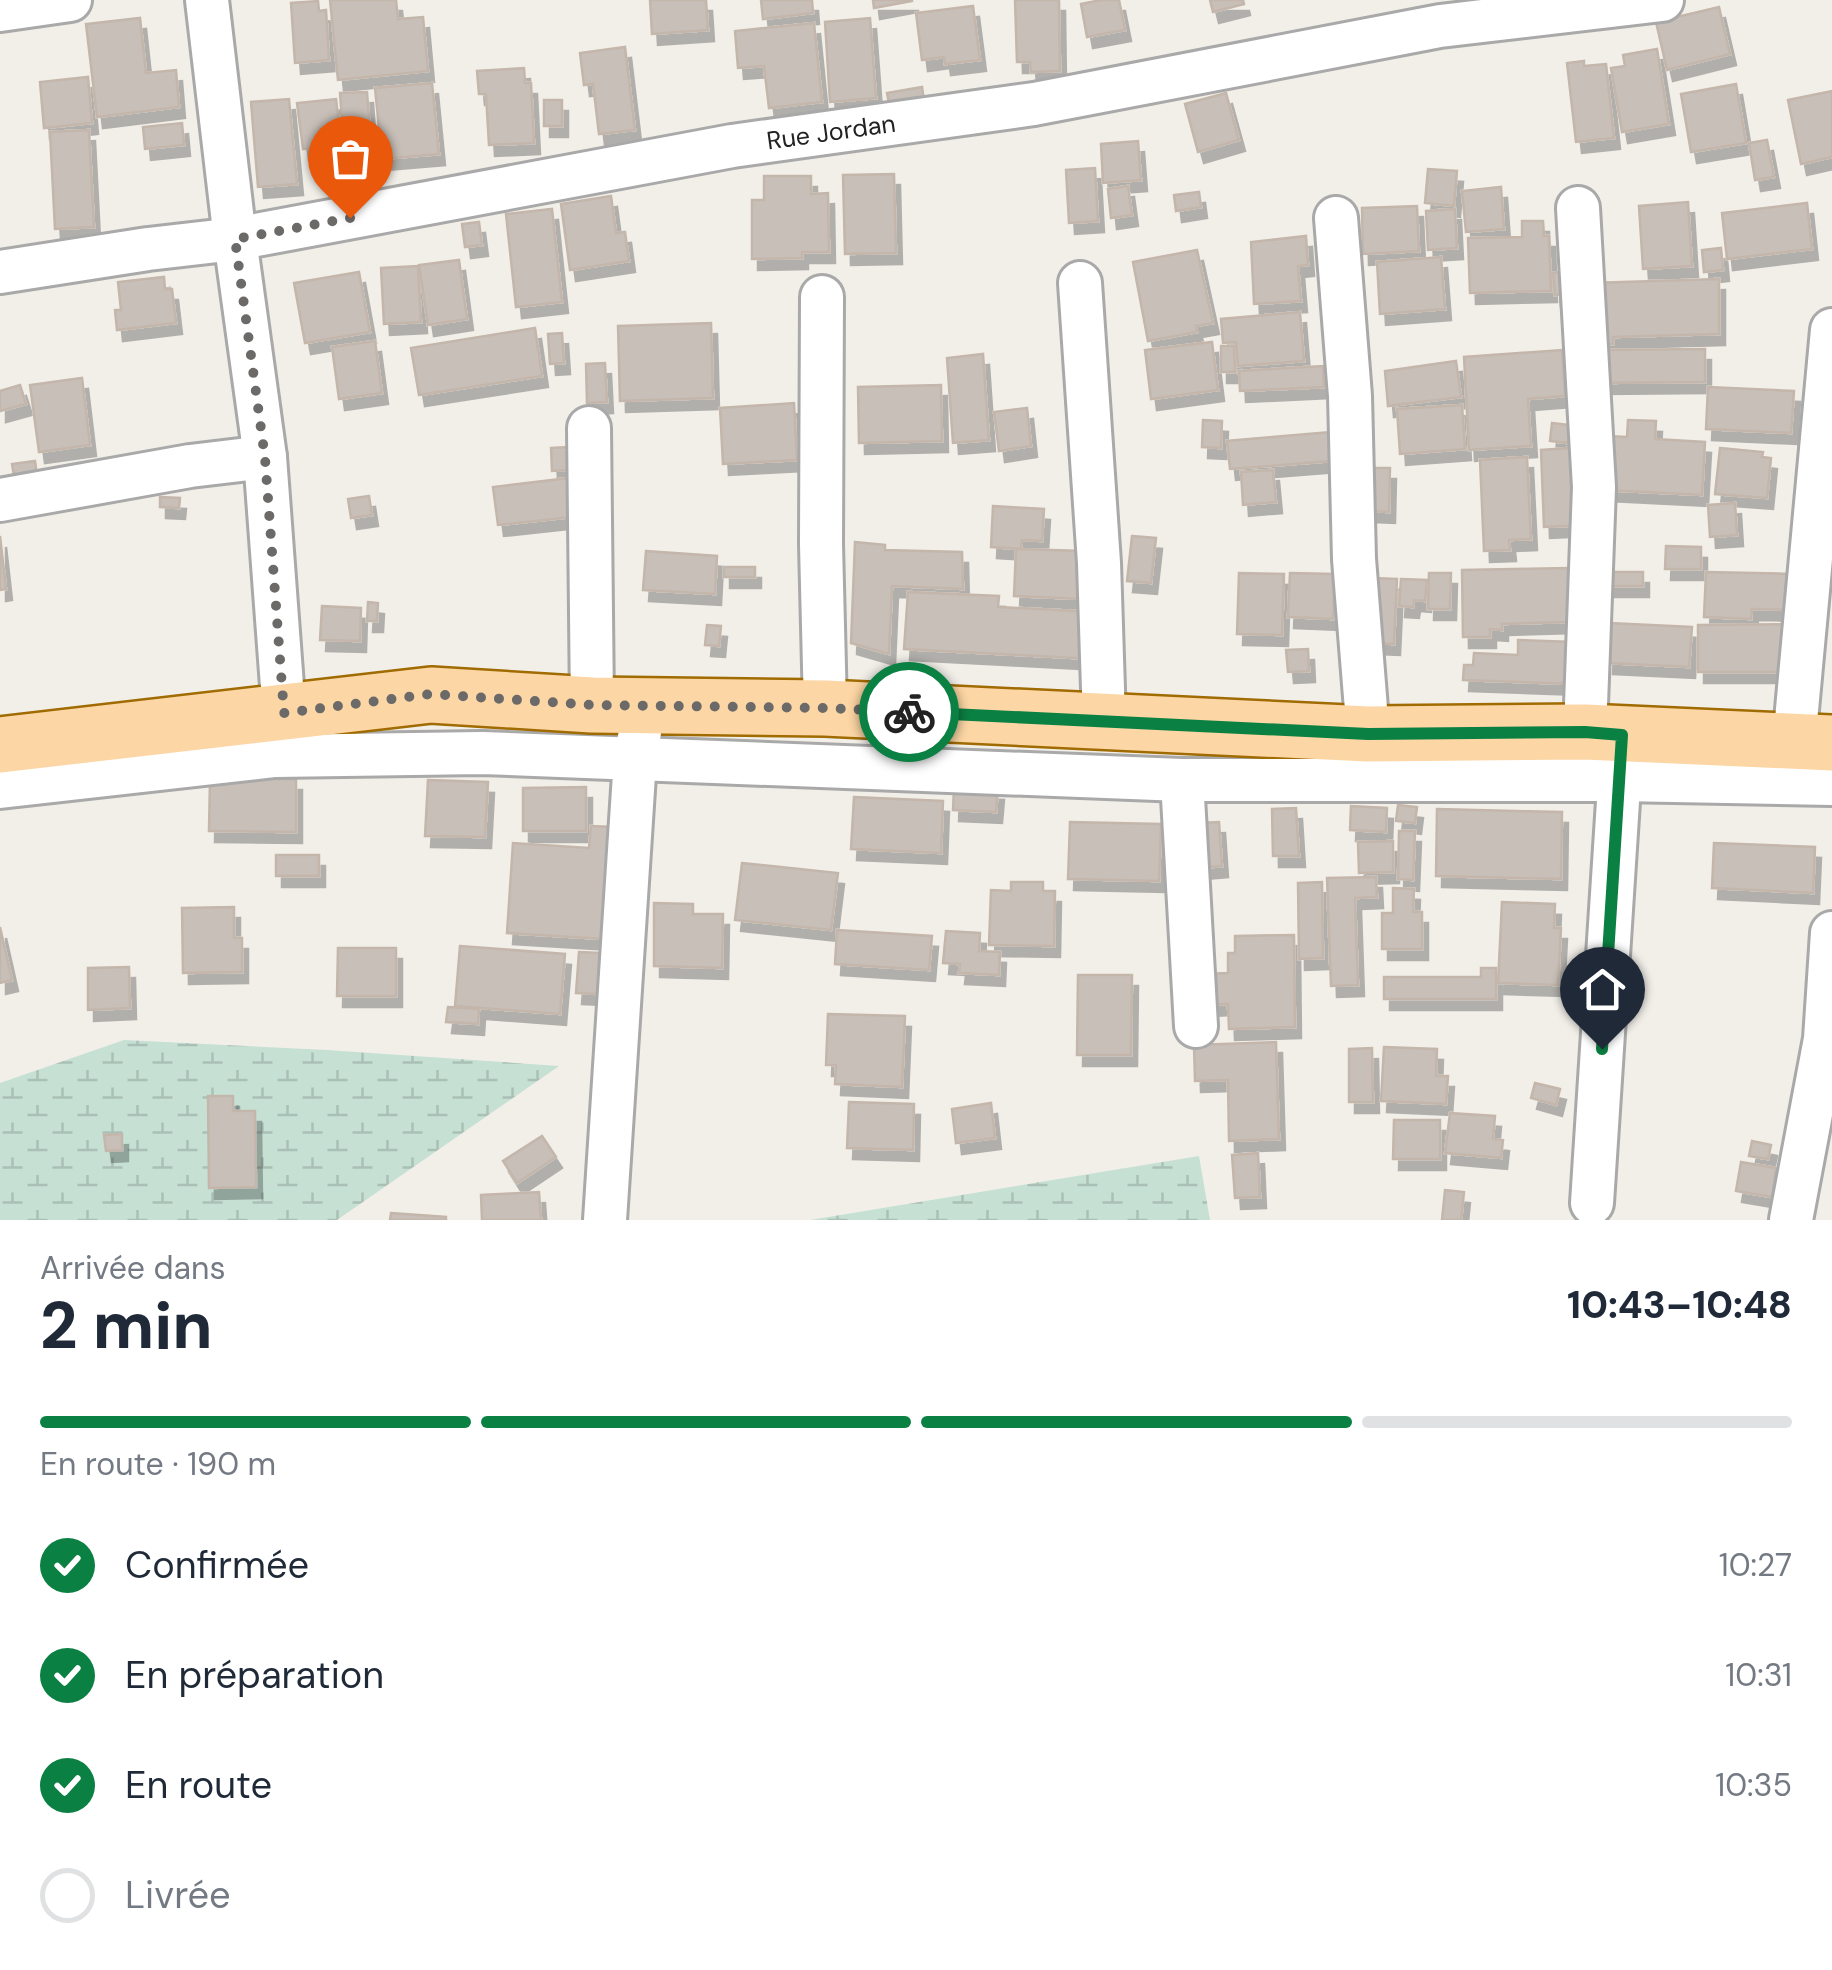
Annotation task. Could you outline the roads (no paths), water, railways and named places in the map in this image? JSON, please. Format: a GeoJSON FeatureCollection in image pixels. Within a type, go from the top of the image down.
{"type":"FeatureCollection","features":[{"type":"Feature","properties":{"kind":"main road"},"geometry":{"type":"LineString","coordinates":[[0,745],[431,694],[624,724],[825,708],[1609,749],[1813,743]]}},
{"type":"Feature","properties":{"kind":"street"},"geometry":{"type":"LineString","coordinates":[[0,10],[70,0]]}},
{"type":"Feature","properties":{"kind":"street"},"geometry":{"type":"LineString","coordinates":[[207,0],[265,458],[284,713]]}},
{"type":"Feature","properties":{"kind":"street","name":"Rue Jordan"},"geometry":{"type":"LineString","coordinates":[[0,272],[235,239],[732,146],[1034,104],[1440,26],[1662,0]]}},
{"type":"Feature","properties":{"kind":"street"},"geometry":{"type":"LineString","coordinates":[[1578,208],[1609,749],[1592,1203]]}},
{"type":"Feature","properties":{"kind":"street"},"geometry":{"type":"LineString","coordinates":[[1336,218],[1350,396],[1354,559],[1368,734]]}},
{"type":"Feature","properties":{"kind":"street"},"geometry":{"type":"LineString","coordinates":[[1080,283],[1099,563],[1104,721]]}},
{"type":"Feature","properties":{"kind":"street"},"geometry":{"type":"LineString","coordinates":[[822,297],[825,708]]}},
{"type":"Feature","properties":{"kind":"street"},"geometry":{"type":"LineString","coordinates":[[1813,743],[1832,330]]}},
{"type":"Feature","properties":{"kind":"street"},"geometry":{"type":"LineString","coordinates":[[589,428],[624,724],[605,1220]]}},
{"type":"Feature","properties":{"kind":"street"},"geometry":{"type":"LineString","coordinates":[[0,500],[190,466],[265,458]]}},
{"type":"Feature","properties":{"kind":"street"},"geometry":{"type":"LineString","coordinates":[[0,787],[275,756],[482,753],[624,724],[1182,780],[1609,749],[1832,784]]}},
{"type":"Feature","properties":{"kind":"street"},"geometry":{"type":"LineString","coordinates":[[1182,780],[1196,1026]]}},
{"type":"Feature","properties":{"kind":"street"},"geometry":{"type":"LineString","coordinates":[[1791,1220],[1825,1039],[1832,932]]}}]}
